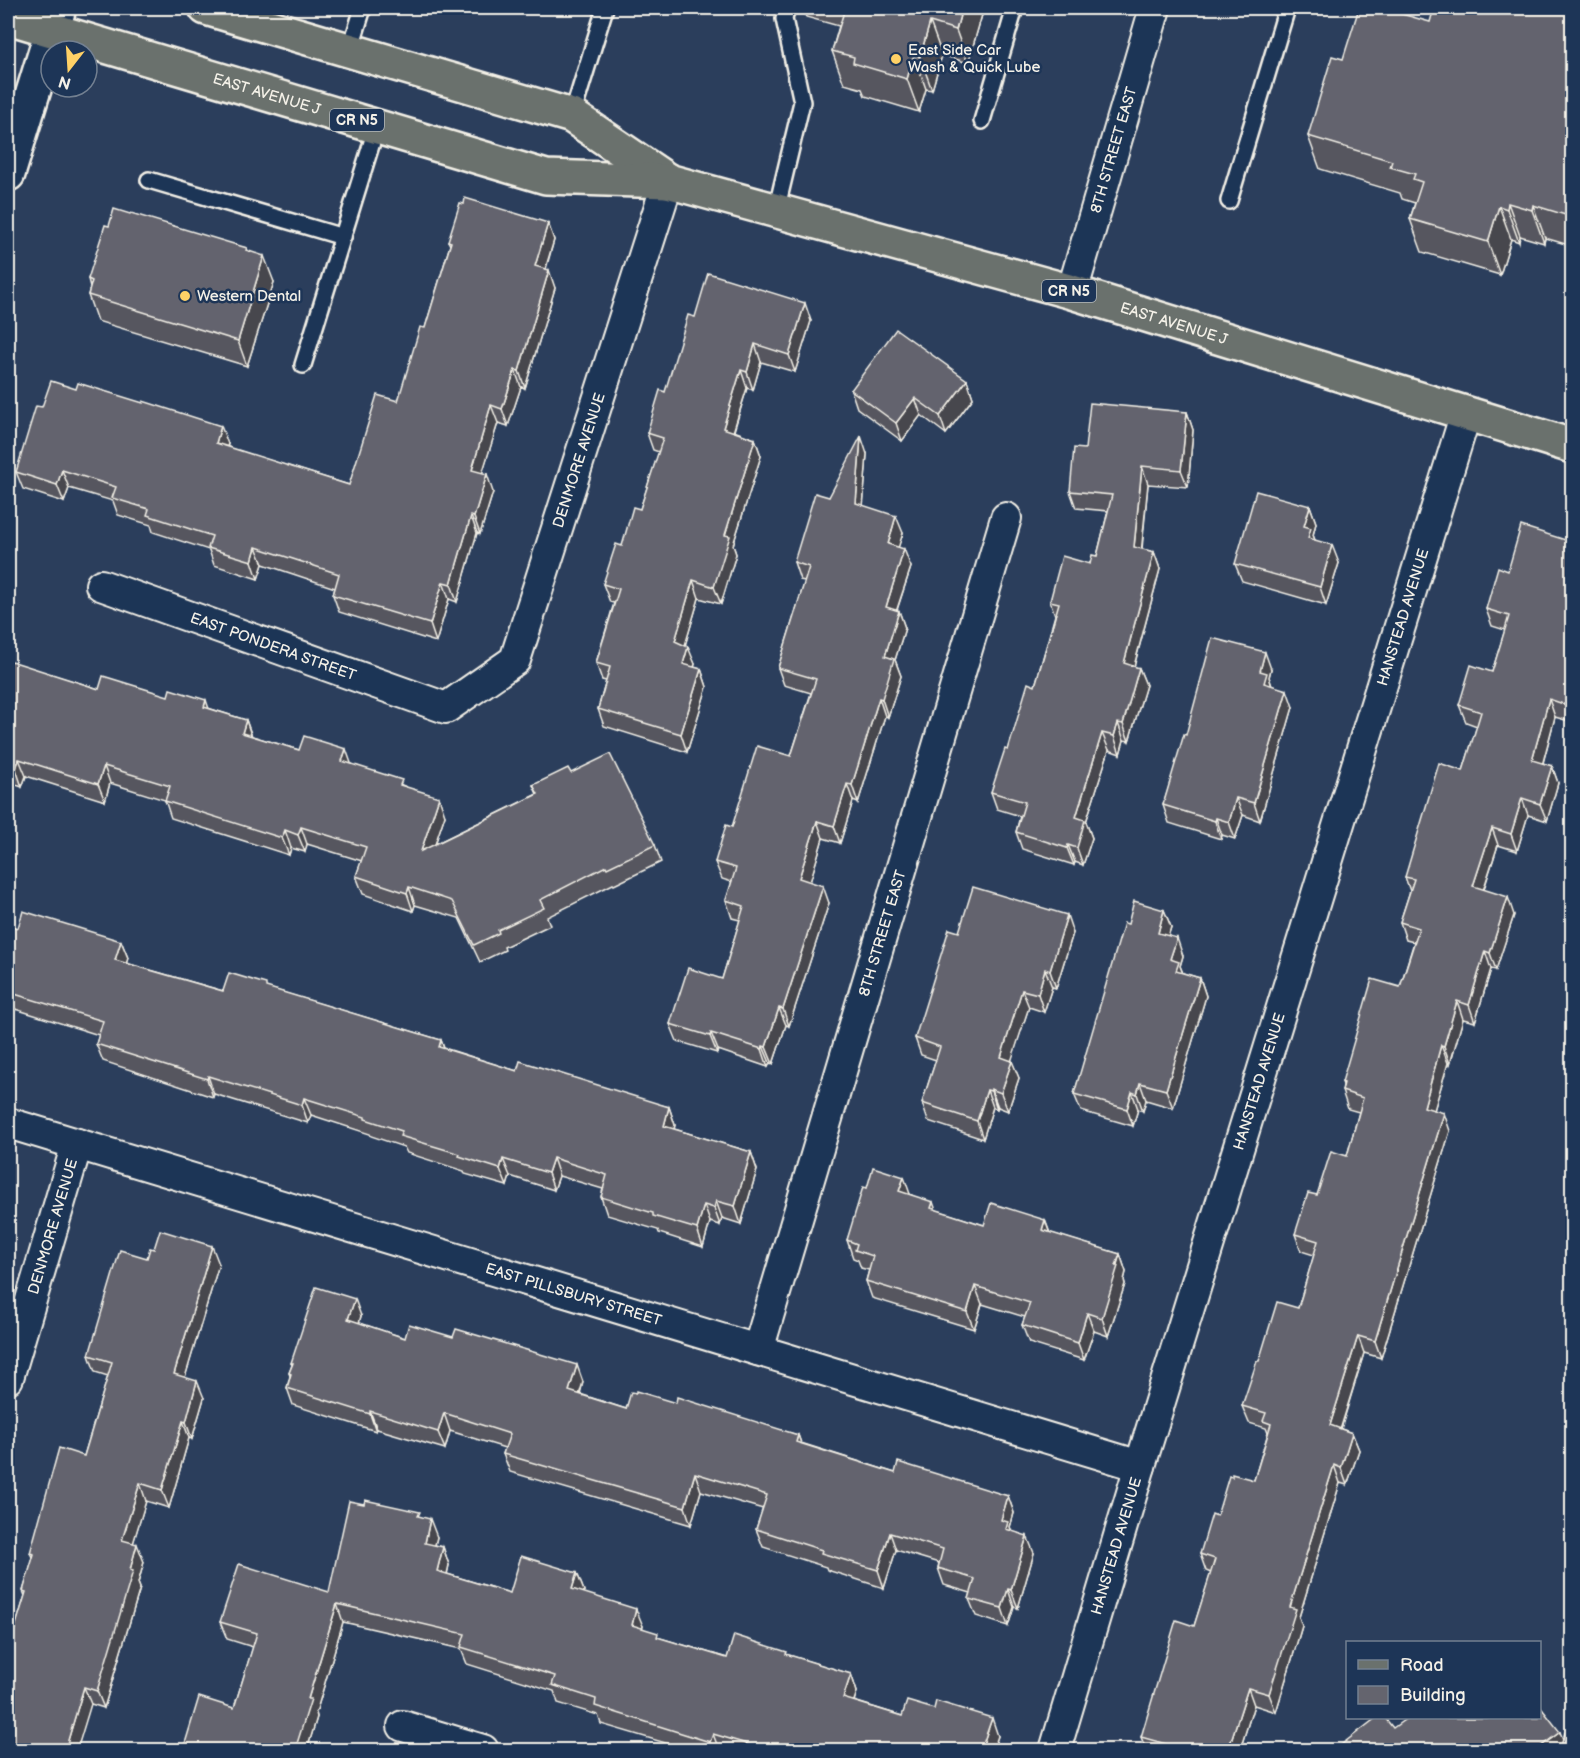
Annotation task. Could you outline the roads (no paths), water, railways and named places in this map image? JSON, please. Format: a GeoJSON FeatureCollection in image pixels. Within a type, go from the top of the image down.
{"type":"FeatureCollection","features":[{"type":"Feature","properties":{"kind":"main road","name":"EAST AVENUE J"},"geometry":{"type":"LineString","coordinates":[[207,8],[572,116],[668,181]]}},
{"type":"Feature","properties":{"kind":"main road","name":"EAST AVENUE J"},"geometry":{"type":"LineString","coordinates":[[8,17],[55,19],[376,126],[546,177],[668,181],[1072,292],[1572,446]]}},
{"type":"Feature","properties":{"kind":"main road"},"geometry":{"type":"LineString","coordinates":[[8,174],[55,19]]}},
{"type":"Feature","properties":{"kind":"street","name":"8TH STREET EAST"},"geometry":{"type":"LineString","coordinates":[[1072,292],[1155,8]]}},
{"type":"Feature","properties":{"kind":"street","name":"DENMORE AVENUE"},"geometry":{"type":"LineString","coordinates":[[446,708],[515,660],[668,181]]}},
{"type":"Feature","properties":{"kind":"street","name":"HANSTEAD AVENUE"},"geometry":{"type":"LineString","coordinates":[[1055,1750],[1140,1466],[1466,413]]}},
{"type":"Feature","properties":{"kind":"street","name":"8TH STREET EAST"},"geometry":{"type":"LineString","coordinates":[[758,1350],[1006,518]]}},
{"type":"Feature","properties":{"kind":"street","name":"EAST PONDERA STREET"},"geometry":{"type":"LineString","coordinates":[[101,585],[446,708]]}},
{"type":"Feature","properties":{"kind":"street","name":"EAST PILLSBURY STREET"},"geometry":{"type":"LineString","coordinates":[[8,1123],[1140,1466]]}},
{"type":"Feature","properties":{"kind":"street","name":"DENMORE AVENUE"},"geometry":{"type":"LineString","coordinates":[[8,1378],[77,1144]]}},
{"type":"Feature","properties":{"kind":"street"},"geometry":{"type":"LineString","coordinates":[[403,1726],[483,1750]]}},
{"type":"Feature","properties":{"kind":"lane"},"geometry":{"type":"LineString","coordinates":[[350,50],[363,8]]}},
{"type":"Feature","properties":{"kind":"lane"},"geometry":{"type":"LineString","coordinates":[[572,116],[605,8]]}},
{"type":"Feature","properties":{"kind":"lane"},"geometry":{"type":"LineString","coordinates":[[776,211],[802,102],[783,19],[787,8]]}},
{"type":"Feature","properties":{"kind":"lane"},"geometry":{"type":"LineString","coordinates":[[982,121],[1015,8]]}},
{"type":"Feature","properties":{"kind":"lane"},"geometry":{"type":"LineString","coordinates":[[1229,201],[1287,8]]}},
{"type":"Feature","properties":{"kind":"lane"},"geometry":{"type":"LineString","coordinates":[[303,365],[376,126]]}},
{"type":"Feature","properties":{"kind":"lane"},"geometry":{"type":"LineString","coordinates":[[149,180],[342,237]]}},
{"type":"Feature","properties":{"kind":"place","name":"East Side Car Wash & Quick Lube"},"geometry":{"type":"Point","coordinates":[896,59]}},
{"type":"Feature","properties":{"kind":"place","name":"Western Dental"},"geometry":{"type":"Point","coordinates":[185,296]}}]}
